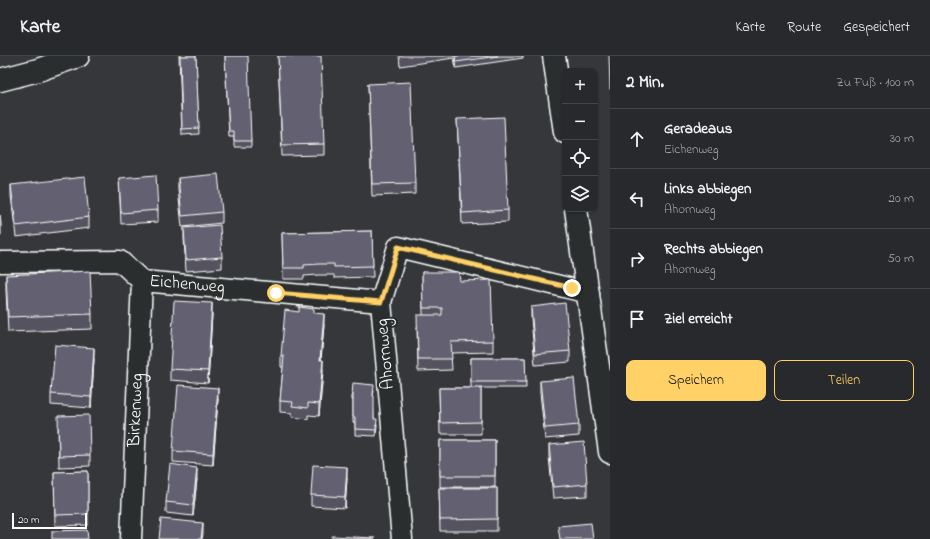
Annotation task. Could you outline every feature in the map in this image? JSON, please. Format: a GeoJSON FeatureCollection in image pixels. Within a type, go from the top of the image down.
{"type":"FeatureCollection","features":[{"type":"Feature","properties":{"kind":"main road"},"geometry":{"type":"LineString","coordinates":[[0,80],[38,70],[78,56]]}},
{"type":"Feature","properties":{"kind":"main road"},"geometry":{"type":"LineString","coordinates":[[554,56],[562,111]]}},
{"type":"Feature","properties":{"kind":"main road"},"geometry":{"type":"LineString","coordinates":[[576,212],[589,292],[610,452]]}},
{"type":"Feature","properties":{"kind":"street","name":"Ahornweg"},"geometry":{"type":"LineString","coordinates":[[402,539],[381,302],[398,247],[589,292]]}},
{"type":"Feature","properties":{"kind":"street","name":"Eichenweg"},"geometry":{"type":"LineString","coordinates":[[0,262],[120,261],[142,281],[381,302]]}},
{"type":"Feature","properties":{"kind":"street","name":"Birkenweg"},"geometry":{"type":"LineString","coordinates":[[131,539],[142,281]]}},
{"type":"Feature","properties":{"kind":"building"},"geometry":{"type":"Polygon","coordinates":[[[180,56],[196,56],[199,128],[182,129],[180,56]]]}},
{"type":"Feature","properties":{"kind":"building"},"geometry":{"type":"Polygon","coordinates":[[[225,56],[248,56],[251,141],[234,141],[234,131],[229,131],[225,56]]]}},
{"type":"Feature","properties":{"kind":"building"},"geometry":{"type":"Polygon","coordinates":[[[278,56],[321,56],[324,144],[282,145],[278,56]]]}},
{"type":"Feature","properties":{"kind":"building"},"geometry":{"type":"Polygon","coordinates":[[[455,56],[498,56],[456,62],[455,56]]]}},
{"type":"Feature","properties":{"kind":"building"},"geometry":{"type":"Polygon","coordinates":[[[411,82],[415,183],[372,184],[368,84],[411,82]]]}},
{"type":"Feature","properties":{"kind":"building"},"geometry":{"type":"Polygon","coordinates":[[[504,117],[508,210],[462,213],[457,119],[504,117]]]}},
{"type":"Feature","properties":{"kind":"building"},"geometry":{"type":"Polygon","coordinates":[[[218,174],[222,212],[182,216],[178,178],[218,174]]]}},
{"type":"Feature","properties":{"kind":"building"},"geometry":{"type":"Polygon","coordinates":[[[156,175],[158,210],[121,213],[119,178],[156,175]]]}},
{"type":"Feature","properties":{"kind":"building"},"geometry":{"type":"Polygon","coordinates":[[[85,177],[89,217],[16,226],[11,185],[85,177]]]}},
{"type":"Feature","properties":{"kind":"building"},"geometry":{"type":"Polygon","coordinates":[[[220,225],[222,257],[186,260],[184,228],[220,225]]]}},
{"type":"Feature","properties":{"kind":"building"},"geometry":{"type":"Polygon","coordinates":[[[372,231],[373,266],[334,267],[334,264],[319,264],[304,265],[304,268],[283,268],[282,233],[372,231]]]}},
{"type":"Feature","properties":{"kind":"building"},"geometry":{"type":"Polygon","coordinates":[[[90,271],[92,314],[8,317],[6,275],[90,271]]]}},
{"type":"Feature","properties":{"kind":"building"},"geometry":{"type":"Polygon","coordinates":[[[422,272],[459,272],[460,281],[491,280],[493,341],[451,342],[452,359],[418,359],[417,315],[442,315],[442,308],[423,308],[422,272]]]}},
{"type":"Feature","properties":{"kind":"building"},"geometry":{"type":"Polygon","coordinates":[[[174,301],[212,303],[208,371],[170,369],[174,301]]]}},
{"type":"Feature","properties":{"kind":"building"},"geometry":{"type":"Polygon","coordinates":[[[565,303],[570,351],[535,354],[531,307],[565,303]]]}},
{"type":"Feature","properties":{"kind":"building"},"geometry":{"type":"Polygon","coordinates":[[[299,307],[314,309],[314,313],[324,314],[320,360],[323,360],[319,404],[308,403],[308,408],[292,406],[293,402],[280,401],[284,356],[281,356],[285,310],[299,312],[299,307]]]}},
{"type":"Feature","properties":{"kind":"building"},"geometry":{"type":"Polygon","coordinates":[[[55,345],[94,348],[91,397],[51,394],[55,345]]]}},
{"type":"Feature","properties":{"kind":"building"},"geometry":{"type":"Polygon","coordinates":[[[471,358],[525,358],[526,382],[471,382],[471,358]]]}},
{"type":"Feature","properties":{"kind":"building"},"geometry":{"type":"Polygon","coordinates":[[[574,378],[579,425],[545,428],[540,381],[574,378]]]}},
{"type":"Feature","properties":{"kind":"building"},"geometry":{"type":"Polygon","coordinates":[[[353,383],[374,385],[374,419],[377,419],[376,430],[355,429],[355,417],[353,417],[353,394],[352,395],[353,383]]]}},
{"type":"Feature","properties":{"kind":"building"},"geometry":{"type":"Polygon","coordinates":[[[178,385],[218,388],[213,454],[173,451],[178,385]]]}},
{"type":"Feature","properties":{"kind":"building"},"geometry":{"type":"Polygon","coordinates":[[[439,388],[481,388],[481,422],[440,423],[439,388]]]}},
{"type":"Feature","properties":{"kind":"building"},"geometry":{"type":"Polygon","coordinates":[[[89,415],[90,455],[59,456],[58,416],[89,415]]]}},
{"type":"Feature","properties":{"kind":"building"},"geometry":{"type":"Polygon","coordinates":[[[440,440],[495,440],[495,476],[440,476],[440,440]]]}},
{"type":"Feature","properties":{"kind":"building"},"geometry":{"type":"Polygon","coordinates":[[[584,442],[587,484],[553,487],[549,445],[584,442]]]}},
{"type":"Feature","properties":{"kind":"building"},"geometry":{"type":"Polygon","coordinates":[[[170,464],[197,468],[193,505],[166,502],[170,464]]]}},
{"type":"Feature","properties":{"kind":"building"},"geometry":{"type":"Polygon","coordinates":[[[313,465],[347,467],[345,497],[311,495],[313,465]]]}},
{"type":"Feature","properties":{"kind":"building"},"geometry":{"type":"Polygon","coordinates":[[[88,471],[88,514],[55,515],[54,472],[88,471]]]}},
{"type":"Feature","properties":{"kind":"building"},"geometry":{"type":"Polygon","coordinates":[[[439,488],[497,488],[497,519],[440,520],[439,488]]]}},
{"type":"Feature","properties":{"kind":"building"},"geometry":{"type":"Polygon","coordinates":[[[161,519],[203,523],[201,539],[159,539],[161,519]]]}},
{"type":"Feature","properties":{"kind":"building"},"geometry":{"type":"Polygon","coordinates":[[[591,523],[593,539],[560,539],[558,526],[591,523]]]}},
{"type":"Feature","properties":{"kind":"building"},"geometry":{"type":"Polygon","coordinates":[[[87,530],[88,539],[52,539],[52,531],[87,530]]]}},
{"type":"Feature","properties":{"kind":"building"},"geometry":{"type":"Polygon","coordinates":[[[332,536],[375,538],[375,539],[332,539],[332,536]]]}},
{"type":"Feature","properties":{"kind":"tram line"},"geometry":{"type":"LineString","coordinates":[[609,56],[610,89]]}},
{"type":"Feature","properties":{"kind":"route"},"geometry":{"type":"LineString","coordinates":[[276,293],[381,302],[398,247],[572,288]]}}]}
